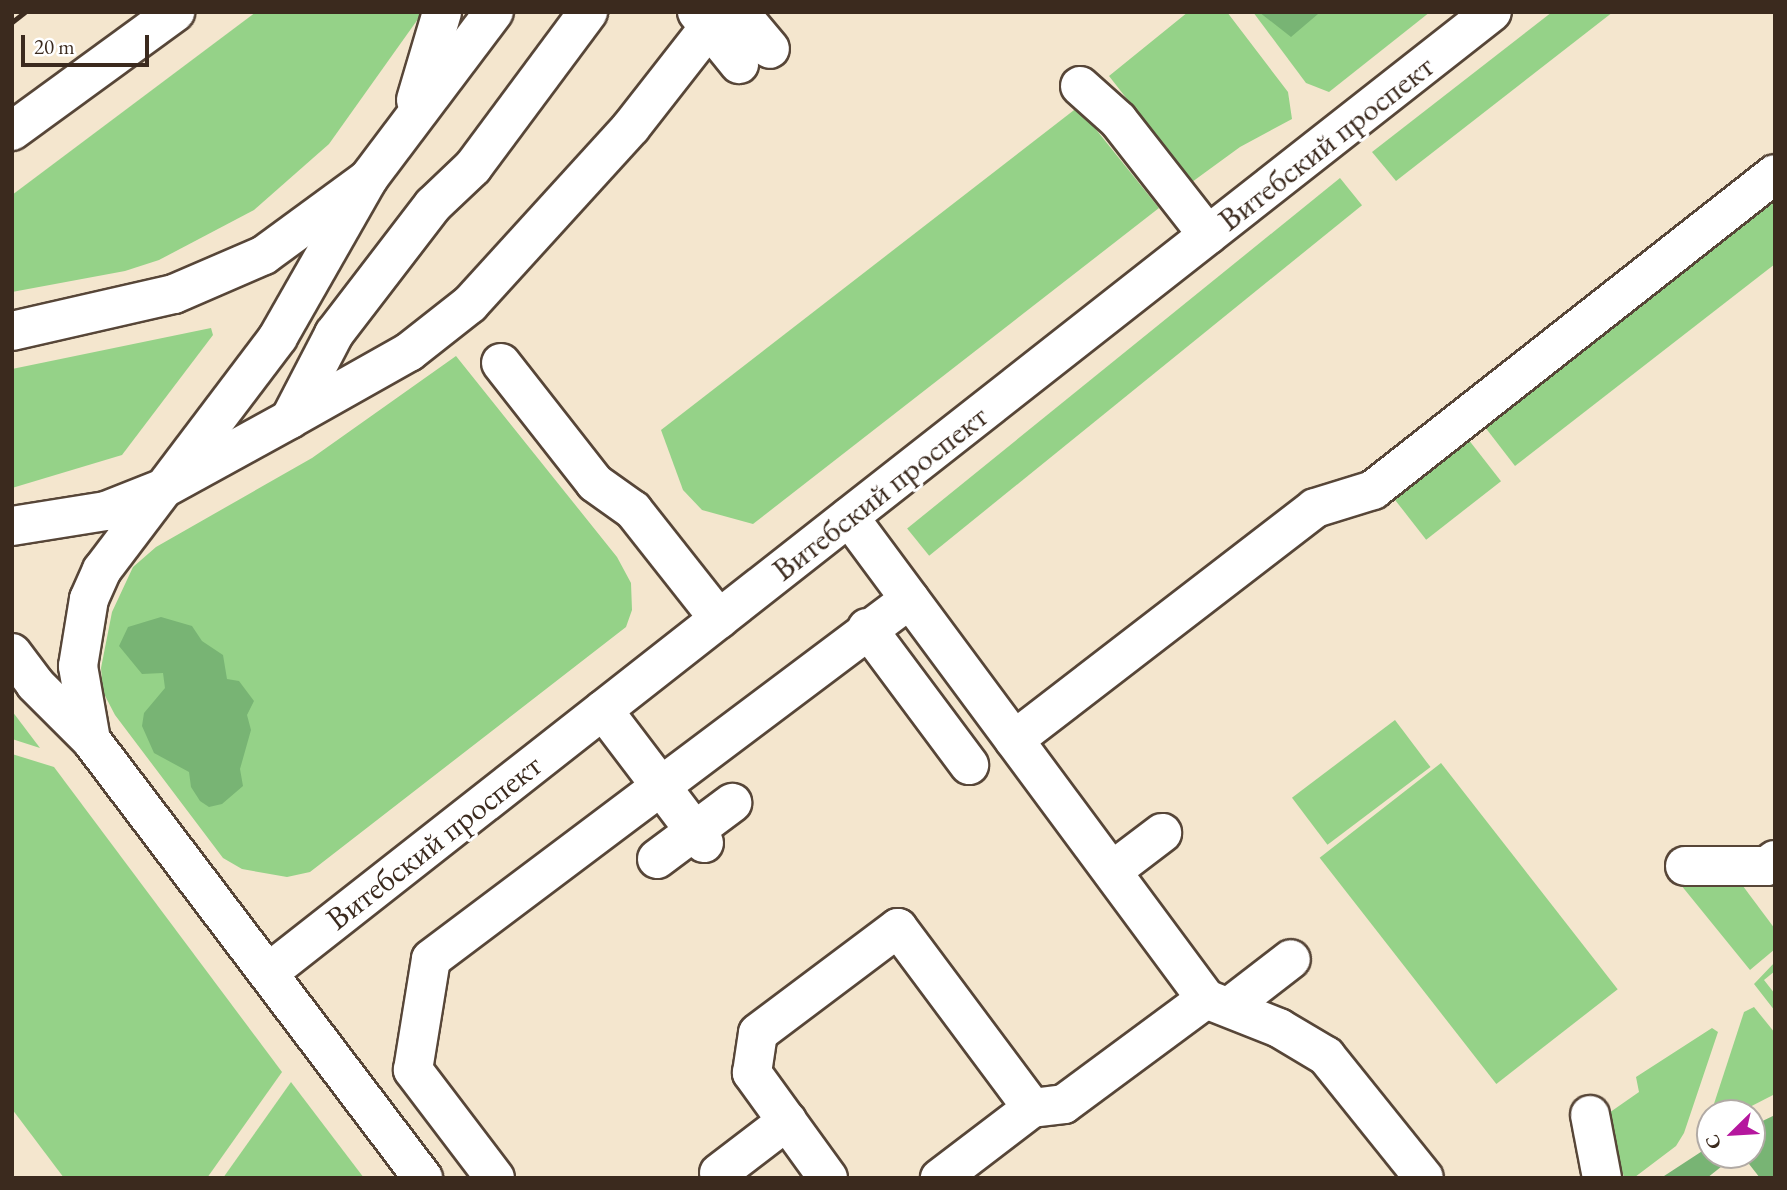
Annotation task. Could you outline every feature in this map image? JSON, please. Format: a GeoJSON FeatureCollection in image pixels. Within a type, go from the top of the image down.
{"type":"FeatureCollection","features":[{"type":"Feature","properties":{"kind":"main road"},"geometry":{"type":"LineString","coordinates":[[12,131],[175,12]]}},
{"type":"Feature","properties":{"kind":"main road"},"geometry":{"type":"LineString","coordinates":[[408,125],[442,12]]}},
{"type":"Feature","properties":{"kind":"main road"},"geometry":{"type":"LineString","coordinates":[[91,740],[78,666],[89,599],[117,545],[278,337],[368,179],[494,12]]}},
{"type":"Feature","properties":{"kind":"main road"},"geometry":{"type":"LineString","coordinates":[[290,419],[334,334],[433,205],[473,167],[588,12]]}},
{"type":"Feature","properties":{"kind":"main road","name":"Витебский проспект"},"geometry":{"type":"LineString","coordinates":[[268,973],[1492,12]]}},
{"type":"Feature","properties":{"kind":"main road"},"geometry":{"type":"LineString","coordinates":[[12,526],[106,511],[161,490],[427,340],[470,304],[631,127],[716,16],[755,56]]}},
{"type":"Feature","properties":{"kind":"main road"},"geometry":{"type":"LineString","coordinates":[[12,153],[76,85]]}},
{"type":"Feature","properties":{"kind":"main road"},"geometry":{"type":"LineString","coordinates":[[1080,86],[1118,120],[1208,235]]}},
{"type":"Feature","properties":{"kind":"main road"},"geometry":{"type":"LineString","coordinates":[[1014,740],[1315,508],[1373,490],[1775,174]]}},
{"type":"Feature","properties":{"kind":"main road"},"geometry":{"type":"LineString","coordinates":[[12,331],[200,284],[264,255],[368,179]]}},
{"type":"Feature","properties":{"kind":"main road"},"geometry":{"type":"LineString","coordinates":[[501,363],[595,483],[633,510],[719,619]]}},
{"type":"Feature","properties":{"kind":"main road"},"geometry":{"type":"LineString","coordinates":[[849,517],[1112,871],[1218,1003],[1279,1028],[1326,1056],[1424,1178]]}},
{"type":"Feature","properties":{"kind":"main road"},"geometry":{"type":"LineString","coordinates":[[495,1178],[413,1070],[430,959],[867,628],[910,599]]}},
{"type":"Feature","properties":{"kind":"main road"},"geometry":{"type":"LineString","coordinates":[[867,628],[970,765]]}},
{"type":"Feature","properties":{"kind":"main road"},"geometry":{"type":"LineString","coordinates":[[12,653],[35,684],[91,740],[423,1178]]}},
{"type":"Feature","properties":{"kind":"main road"},"geometry":{"type":"LineString","coordinates":[[603,710],[699,837]]}},
{"type":"Feature","properties":{"kind":"main road"},"geometry":{"type":"LineString","coordinates":[[657,859],[699,837],[732,803]]}},
{"type":"Feature","properties":{"kind":"main road"},"geometry":{"type":"LineString","coordinates":[[1112,871],[1162,833]]}},
{"type":"Feature","properties":{"kind":"main road"},"geometry":{"type":"LineString","coordinates":[[1685,866],[1767,866],[1775,860]]}},
{"type":"Feature","properties":{"kind":"main road"},"geometry":{"type":"LineString","coordinates":[[828,1178],[752,1073],[758,1033],[898,928],[1032,1108]]}},
{"type":"Feature","properties":{"kind":"main road"},"geometry":{"type":"LineString","coordinates":[[940,1178],[1032,1108],[1064,1104],[1291,958]]}},
{"type":"Feature","properties":{"kind":"main road"},"geometry":{"type":"LineString","coordinates":[[1590,1115],[1602,1178]]}},
{"type":"Feature","properties":{"kind":"main road"},"geometry":{"type":"LineString","coordinates":[[719,1173],[787,1121]]}},
{"type":"Feature","properties":{"kind":"green space"},"geometry":{"type":"Polygon","coordinates":[[[256,12],[423,12],[329,144],[254,210],[159,260],[125,271],[12,292],[12,195],[256,12]]]}},
{"type":"Feature","properties":{"kind":"green space"},"geometry":{"type":"Polygon","coordinates":[[[1188,12],[1227,12],[1288,92],[1292,119],[1240,147],[1192,182],[1109,76],[1188,12]]]}},
{"type":"Feature","properties":{"kind":"green space"},"geometry":{"type":"Polygon","coordinates":[[[1253,12],[1430,12],[1329,92],[1306,83],[1253,12]]]}},
{"type":"Feature","properties":{"kind":"green space"},"geometry":{"type":"Polygon","coordinates":[[[1259,12],[1333,12],[1318,14],[1291,37],[1259,12]]]}},
{"type":"Feature","properties":{"kind":"green space"},"geometry":{"type":"Polygon","coordinates":[[[1552,12],[1613,12],[1396,181],[1372,152],[1552,12]]]}},
{"type":"Feature","properties":{"kind":"green space"},"geometry":{"type":"Polygon","coordinates":[[[1078,107],[1159,208],[753,524],[702,510],[683,490],[661,430],[1078,107]]]}},
{"type":"Feature","properties":{"kind":"green space"},"geometry":{"type":"Polygon","coordinates":[[[1340,178],[1362,205],[929,556],[907,529],[1340,178]]]}},
{"type":"Feature","properties":{"kind":"green space"},"geometry":{"type":"Polygon","coordinates":[[[1775,184],[1775,264],[1515,466],[1478,418],[1775,184]]]}},
{"type":"Feature","properties":{"kind":"green space"},"geometry":{"type":"Polygon","coordinates":[[[211,328],[213,335],[122,455],[12,488],[12,369],[211,328]]]}},
{"type":"Feature","properties":{"kind":"green space"},"geometry":{"type":"Polygon","coordinates":[[[456,356],[617,557],[631,583],[632,610],[626,627],[310,872],[287,877],[242,869],[223,858],[115,715],[103,692],[101,668],[112,612],[133,567],[156,547],[312,458],[456,356]]]}},
{"type":"Feature","properties":{"kind":"green space"},"geometry":{"type":"Polygon","coordinates":[[[1461,430],[1501,481],[1426,540],[1386,488],[1461,430]]]}},
{"type":"Feature","properties":{"kind":"green space"},"geometry":{"type":"Polygon","coordinates":[[[161,617],[192,626],[202,641],[223,655],[227,679],[239,681],[254,701],[247,715],[251,730],[240,769],[243,786],[222,804],[209,807],[200,801],[191,787],[189,772],[154,753],[142,726],[144,713],[165,688],[163,673],[142,674],[119,646],[128,627],[161,617]]]}},
{"type":"Feature","properties":{"kind":"green space"},"geometry":{"type":"Polygon","coordinates":[[[12,711],[40,748],[12,739],[12,711]]]}},
{"type":"Feature","properties":{"kind":"green space"},"geometry":{"type":"Polygon","coordinates":[[[1395,720],[1431,767],[1327,845],[1292,798],[1395,720]]]}},
{"type":"Feature","properties":{"kind":"green space"},"geometry":{"type":"Polygon","coordinates":[[[12,754],[54,767],[282,1072],[207,1178],[64,1178],[12,1109],[12,754]]]}},
{"type":"Feature","properties":{"kind":"green space"},"geometry":{"type":"Polygon","coordinates":[[[1441,763],[1618,989],[1496,1084],[1320,858],[1441,763]]]}},
{"type":"Feature","properties":{"kind":"green space"},"geometry":{"type":"Polygon","coordinates":[[[1731,870],[1775,929],[1775,949],[1750,970],[1672,874],[1731,870]]]}},
{"type":"Feature","properties":{"kind":"green space"},"geometry":{"type":"Polygon","coordinates":[[[1775,962],[1775,971],[1764,980],[1775,994],[1775,1011],[1754,984],[1775,962]]]}},
{"type":"Feature","properties":{"kind":"green space"},"geometry":{"type":"Polygon","coordinates":[[[1754,1007],[1775,1033],[1775,1094],[1765,1099],[1716,1099],[1744,1012],[1754,1007]]]}},
{"type":"Feature","properties":{"kind":"green space"},"geometry":{"type":"Polygon","coordinates":[[[1712,1028],[1718,1032],[1684,1133],[1676,1146],[1635,1177],[1624,1176],[1605,1128],[1606,1115],[1639,1092],[1636,1077],[1712,1028]]]}},
{"type":"Feature","properties":{"kind":"green space"},"geometry":{"type":"Polygon","coordinates":[[[291,1082],[364,1178],[223,1178],[291,1082]]]}},
{"type":"Feature","properties":{"kind":"green space"},"geometry":{"type":"Polygon","coordinates":[[[1775,1115],[1775,1178],[1760,1178],[1753,1169],[1766,1169],[1766,1119],[1775,1115]]]}},
{"type":"Feature","properties":{"kind":"green space"},"geometry":{"type":"Polygon","coordinates":[[[1696,1155],[1696,1169],[1718,1169],[1707,1178],[1661,1178],[1696,1155]]]}},
{"type":"Feature","properties":{"kind":"railway"},"geometry":{"type":"LineString","coordinates":[[12,22],[25,12]]}}]}
